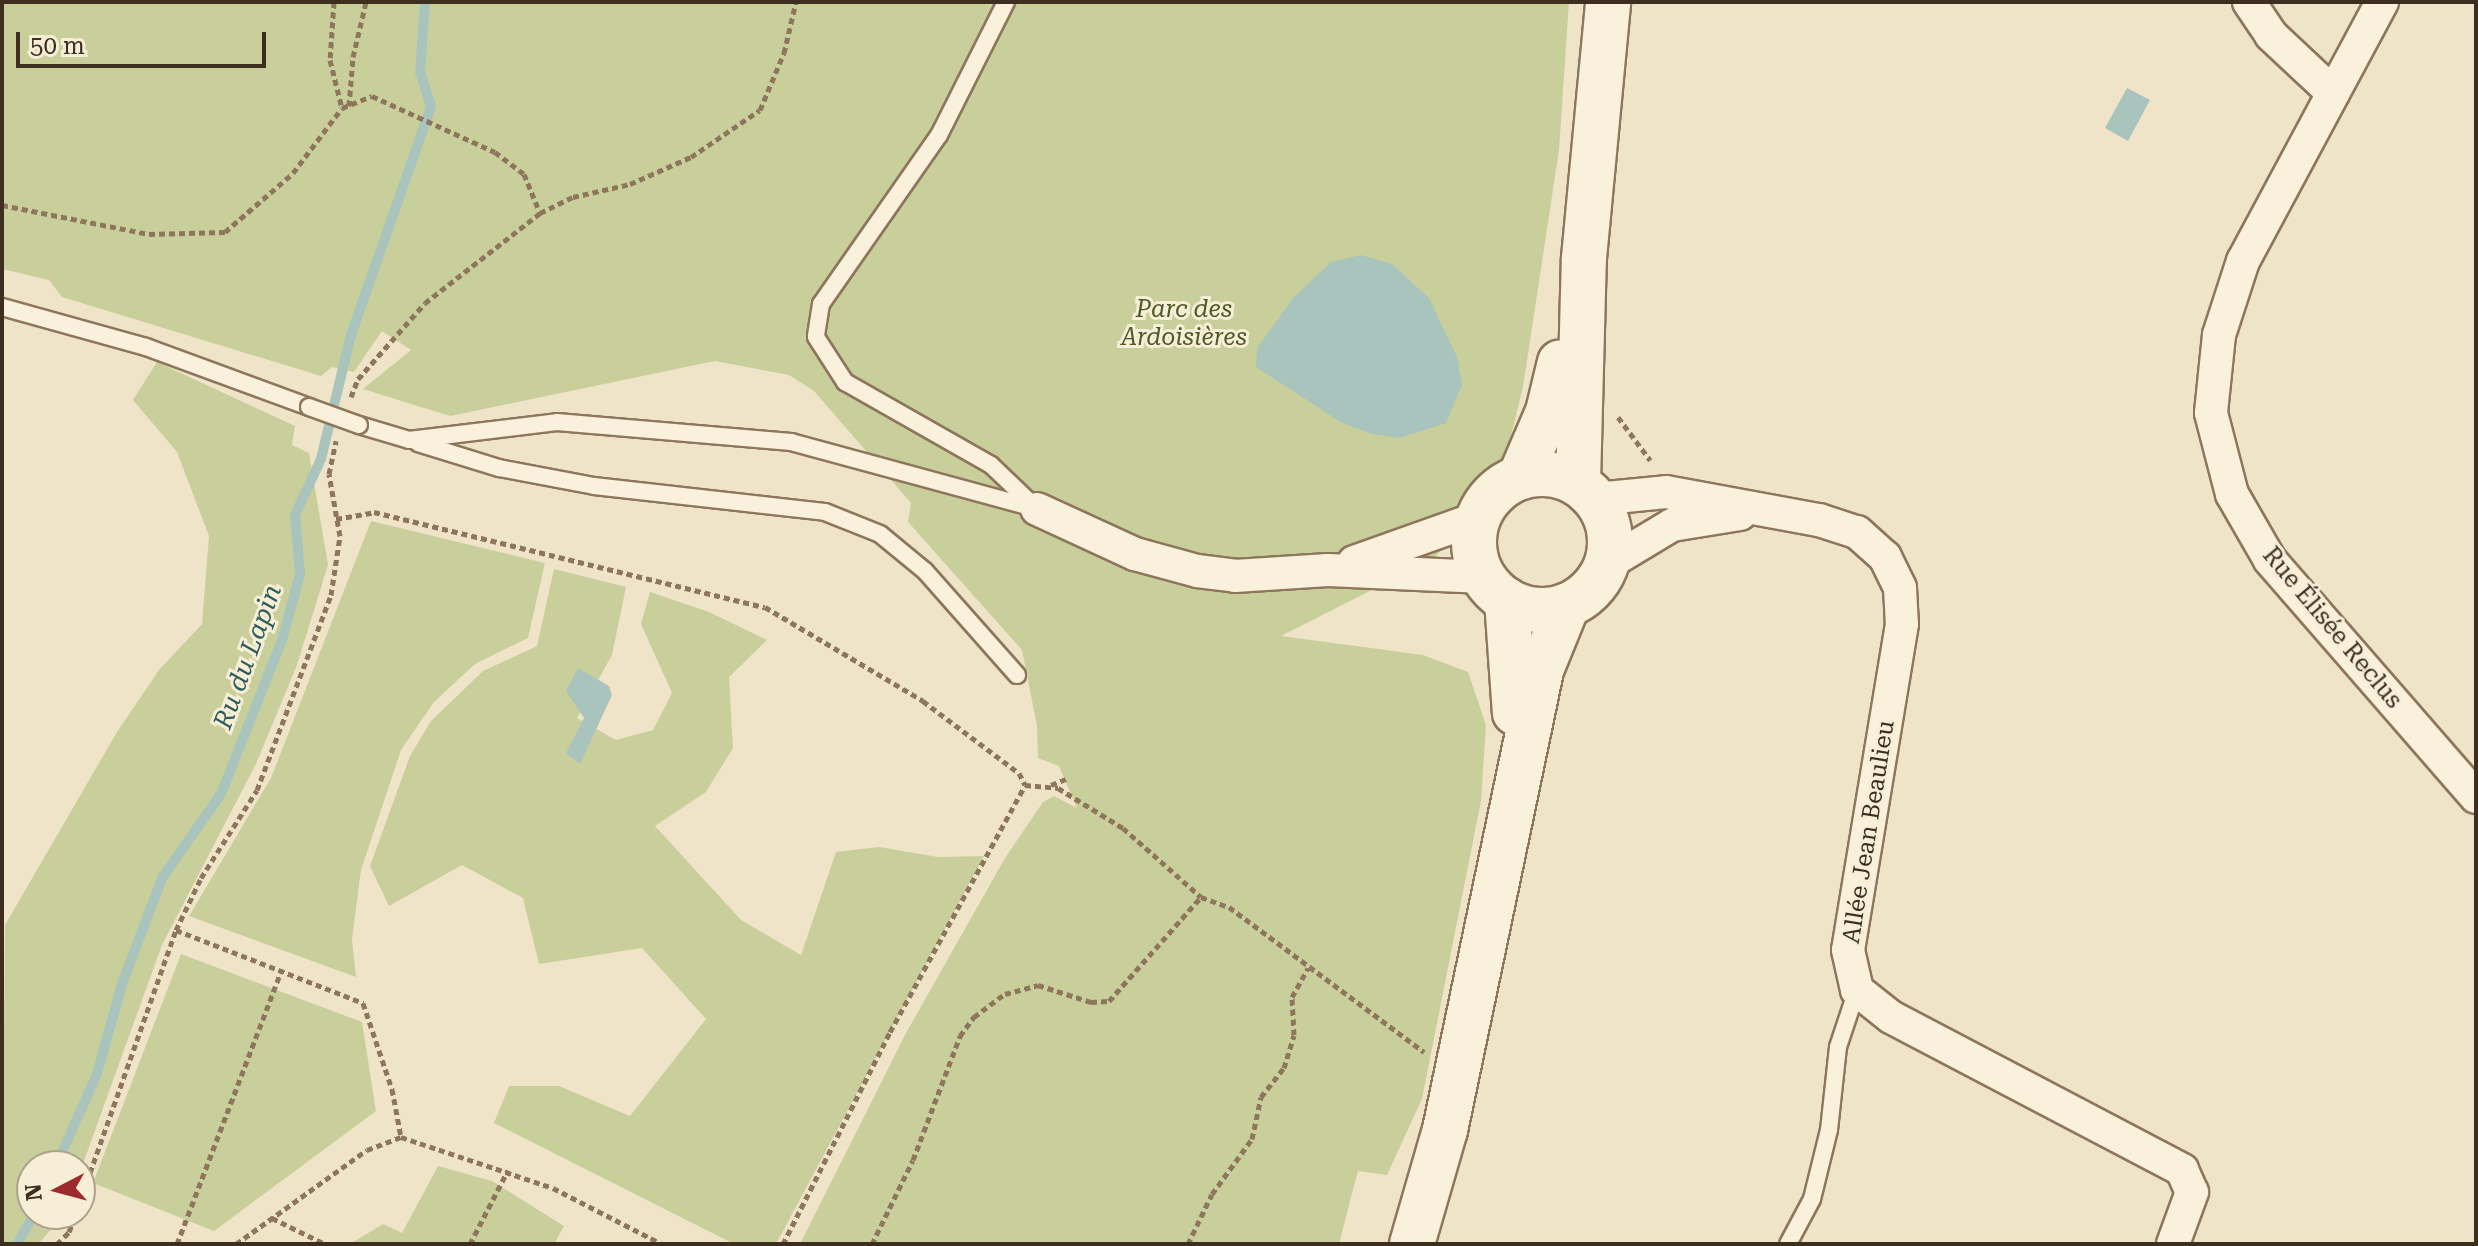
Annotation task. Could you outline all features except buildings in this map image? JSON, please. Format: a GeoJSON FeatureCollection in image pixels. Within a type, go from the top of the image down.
{"type":"FeatureCollection","features":[{"type":"Feature","properties":{"kind":"main road"},"geometry":{"type":"LineString","coordinates":[[1495,588],[1546,610],[1567,606],[1584,596],[1607,564],[1611,542],[1587,491],[1584,258],[1608,2]]}},
{"type":"Feature","properties":{"kind":"main road"},"geometry":{"type":"LineString","coordinates":[[1514,791],[1515,666],[1495,588],[1474,538],[1478,518],[1488,500],[1520,477],[1548,412],[1584,258]]}},
{"type":"Feature","properties":{"kind":"main road"},"geometry":{"type":"LineString","coordinates":[[1520,477],[1560,475],[1587,491]]}},
{"type":"Feature","properties":{"kind":"main road"},"geometry":{"type":"LineString","coordinates":[[1412,1244],[1444,1061],[1479,971],[1541,670],[1567,606]]}},
{"type":"Feature","properties":{"kind":"street","name":"Rue Élisée Reclus"},"geometry":{"type":"LineString","coordinates":[[2382,2],[2243,261],[2219,335],[2211,413],[2232,494],[2270,560],[2476,797]]}},
{"type":"Feature","properties":{"kind":"street"},"geometry":{"type":"LineString","coordinates":[[2252,3],[2271,35],[2333,93]]}},
{"type":"Feature","properties":{"kind":"street","name":"Allée Jean Beaulieu"},"geometry":{"type":"LineString","coordinates":[[1587,491],[1666,492],[1758,512],[1819,520],[1857,532],[1885,557],[1900,588],[1902,624],[1848,950],[1857,990]]}},
{"type":"Feature","properties":{"kind":"street"},"geometry":{"type":"LineString","coordinates":[[1037,509],[1135,554],[1197,571],[1277,576],[1328,570],[1478,518]]}},
{"type":"Feature","properties":{"kind":"street","name":"Allée Jean Beaulieu"},"geometry":{"type":"LineString","coordinates":[[1607,564],[1672,525],[1758,512]]}},
{"type":"Feature","properties":{"kind":"street"},"geometry":{"type":"LineString","coordinates":[[1328,570],[1495,588]]}},
{"type":"Feature","properties":{"kind":"street"},"geometry":{"type":"LineString","coordinates":[[1857,990],[1891,1017],[2182,1170],[2192,1192],[2173,1244]]}},
{"type":"Feature","properties":{"kind":"lane"},"geometry":{"type":"LineString","coordinates":[[1006,2],[939,135],[821,304],[816,337],[845,382],[991,465],[1037,509]]}},
{"type":"Feature","properties":{"kind":"lane"},"geometry":{"type":"LineString","coordinates":[[2,307],[146,347],[359,425],[499,468],[594,486],[825,512],[880,534],[925,571],[1017,675]]}},
{"type":"Feature","properties":{"kind":"lane"},"geometry":{"type":"LineString","coordinates":[[409,440],[557,422],[791,442],[1037,509]]}},
{"type":"Feature","properties":{"kind":"lane"},"geometry":{"type":"LineString","coordinates":[[1788,1244],[1812,1199],[1829,1130],[1838,1047],[1857,990]]}},
{"type":"Feature","properties":{"kind":"path"},"geometry":{"type":"LineString","coordinates":[[334,2],[330,60],[346,107]]}},
{"type":"Feature","properties":{"kind":"path"},"geometry":{"type":"LineString","coordinates":[[346,107],[353,57],[366,2]]}},
{"type":"Feature","properties":{"kind":"path"},"geometry":{"type":"LineString","coordinates":[[358,379],[425,303],[540,213],[573,197],[630,184],[691,157],[760,110],[784,53],[796,2]]}},
{"type":"Feature","properties":{"kind":"path"},"geometry":{"type":"LineString","coordinates":[[2,205],[149,234],[225,232],[293,173],[346,107],[372,96],[434,121],[524,174],[540,213]]}},
{"type":"Feature","properties":{"kind":"path"},"geometry":{"type":"LineString","coordinates":[[96,1156],[176,930],[201,878],[257,790],[312,649],[337,572],[330,458]]}},
{"type":"Feature","properties":{"kind":"path"},"geometry":{"type":"LineString","coordinates":[[336,519],[374,512],[765,607],[923,701],[1019,773],[1025,785]]}},
{"type":"Feature","properties":{"kind":"path"},"geometry":{"type":"LineString","coordinates":[[1025,785],[1050,785],[1068,778]]}},
{"type":"Feature","properties":{"kind":"path"},"geometry":{"type":"LineString","coordinates":[[783,1244],[890,1032],[1025,785]]}},
{"type":"Feature","properties":{"kind":"path"},"geometry":{"type":"LineString","coordinates":[[1050,785],[1123,828],[1201,897],[1229,907],[1308,968],[1444,1061]]}},
{"type":"Feature","properties":{"kind":"path"},"geometry":{"type":"LineString","coordinates":[[872,1244],[913,1160],[960,1036],[974,1017],[1005,994],[1038,985],[1091,1002],[1109,1001],[1201,897]]}},
{"type":"Feature","properties":{"kind":"path"},"geometry":{"type":"LineString","coordinates":[[176,930],[363,1003],[392,1089],[401,1137]]}},
{"type":"Feature","properties":{"kind":"path"},"geometry":{"type":"LineString","coordinates":[[1188,1244],[1212,1194],[1252,1139],[1261,1097],[1284,1068],[1294,1035],[1292,997],[1308,968]]}},
{"type":"Feature","properties":{"kind":"path"},"geometry":{"type":"LineString","coordinates":[[177,1244],[281,971]]}},
{"type":"Feature","properties":{"kind":"path"},"geometry":{"type":"LineString","coordinates":[[236,1244],[367,1150],[401,1137],[508,1170],[662,1244]]}},
{"type":"Feature","properties":{"kind":"path"},"geometry":{"type":"LineString","coordinates":[[470,1244],[508,1170]]}},
{"type":"Feature","properties":{"kind":"path"},"geometry":{"type":"LineString","coordinates":[[271,1218],[325,1244]]}},
{"type":"Feature","properties":{"kind":"green space","name":"Parc des Ardoisières"},"geometry":{"type":"Polygon","coordinates":[[[2,2],[1569,2],[1559,150],[1523,387],[1497,492],[1433,559],[1281,636],[1423,655],[1468,672],[1486,725],[1481,801],[1422,1099],[1387,1175],[1358,1171],[1339,1244],[800,1244],[906,1033],[1005,858],[1043,802],[1054,796],[1077,808],[1059,766],[1038,758],[1037,726],[1022,650],[908,522],[911,503],[814,391],[789,375],[715,361],[450,416],[363,389],[411,350],[382,331],[354,372],[332,367],[321,376],[62,297],[49,280],[2,269],[2,2]]]}},
{"type":"Feature","properties":{"kind":"green space"},"geometry":{"type":"Polygon","coordinates":[[[157,362],[295,426],[292,445],[309,453],[328,565],[297,665],[256,764],[162,945],[88,1150],[16,1150],[16,1230],[51,1230],[38,1244],[2,1244],[5,925],[117,732],[159,670],[202,624],[209,536],[177,452],[133,400],[157,362]]]}},
{"type":"Feature","properties":{"kind":"green space"},"geometry":{"type":"Polygon","coordinates":[[[371,521],[545,563],[528,638],[475,664],[434,702],[401,750],[361,870],[352,940],[356,977],[189,916],[271,778],[371,521]]]}},
{"type":"Feature","properties":{"kind":"green space"},"geometry":{"type":"Polygon","coordinates":[[[554,569],[626,587],[612,655],[577,718],[616,740],[653,730],[672,693],[641,624],[650,592],[709,612],[767,640],[729,677],[733,748],[706,792],[655,826],[741,920],[801,955],[836,852],[879,847],[938,857],[984,856],[776,1244],[734,1244],[494,1123],[509,1086],[559,1086],[630,1116],[706,1019],[642,948],[539,964],[523,898],[462,865],[389,906],[370,866],[410,756],[431,721],[483,671],[537,646],[554,569]]]}},
{"type":"Feature","properties":{"kind":"green space"},"geometry":{"type":"Polygon","coordinates":[[[181,954],[362,1022],[376,1111],[214,1231],[96,1184],[96,1175],[181,954]]]}},
{"type":"Feature","properties":{"kind":"green space"},"geometry":{"type":"Polygon","coordinates":[[[438,1166],[492,1181],[564,1226],[554,1244],[350,1244],[383,1224],[402,1233],[438,1166]]]}},
{"type":"Feature","properties":{"kind":"water"},"geometry":{"type":"Polygon","coordinates":[[[2127,88],[2150,100],[2128,141],[2105,128],[2127,88]]]}},
{"type":"Feature","properties":{"kind":"water"},"geometry":{"type":"Polygon","coordinates":[[[1361,255],[1392,264],[1429,298],[1457,357],[1462,385],[1446,423],[1399,438],[1372,434],[1342,423],[1256,367],[1257,348],[1293,298],[1331,262],[1361,255]]]}},
{"type":"Feature","properties":{"kind":"water"},"geometry":{"type":"Polygon","coordinates":[[[578,668],[609,686],[612,695],[580,764],[566,753],[584,718],[566,691],[578,668]]]}},
{"type":"Feature","properties":{"kind":"waterway","name":"Ru du Lapin"},"geometry":{"type":"LineString","coordinates":[[63,1150],[97,1074],[122,984],[162,878],[221,794],[282,640],[300,574],[295,515],[321,459],[351,335],[431,107],[420,72],[425,2]]}},
{"type":"Feature","properties":{"kind":"waterway","name":"Ru du Lapin"},"geometry":{"type":"LineString","coordinates":[[17,1244],[25,1230]]}}]}
